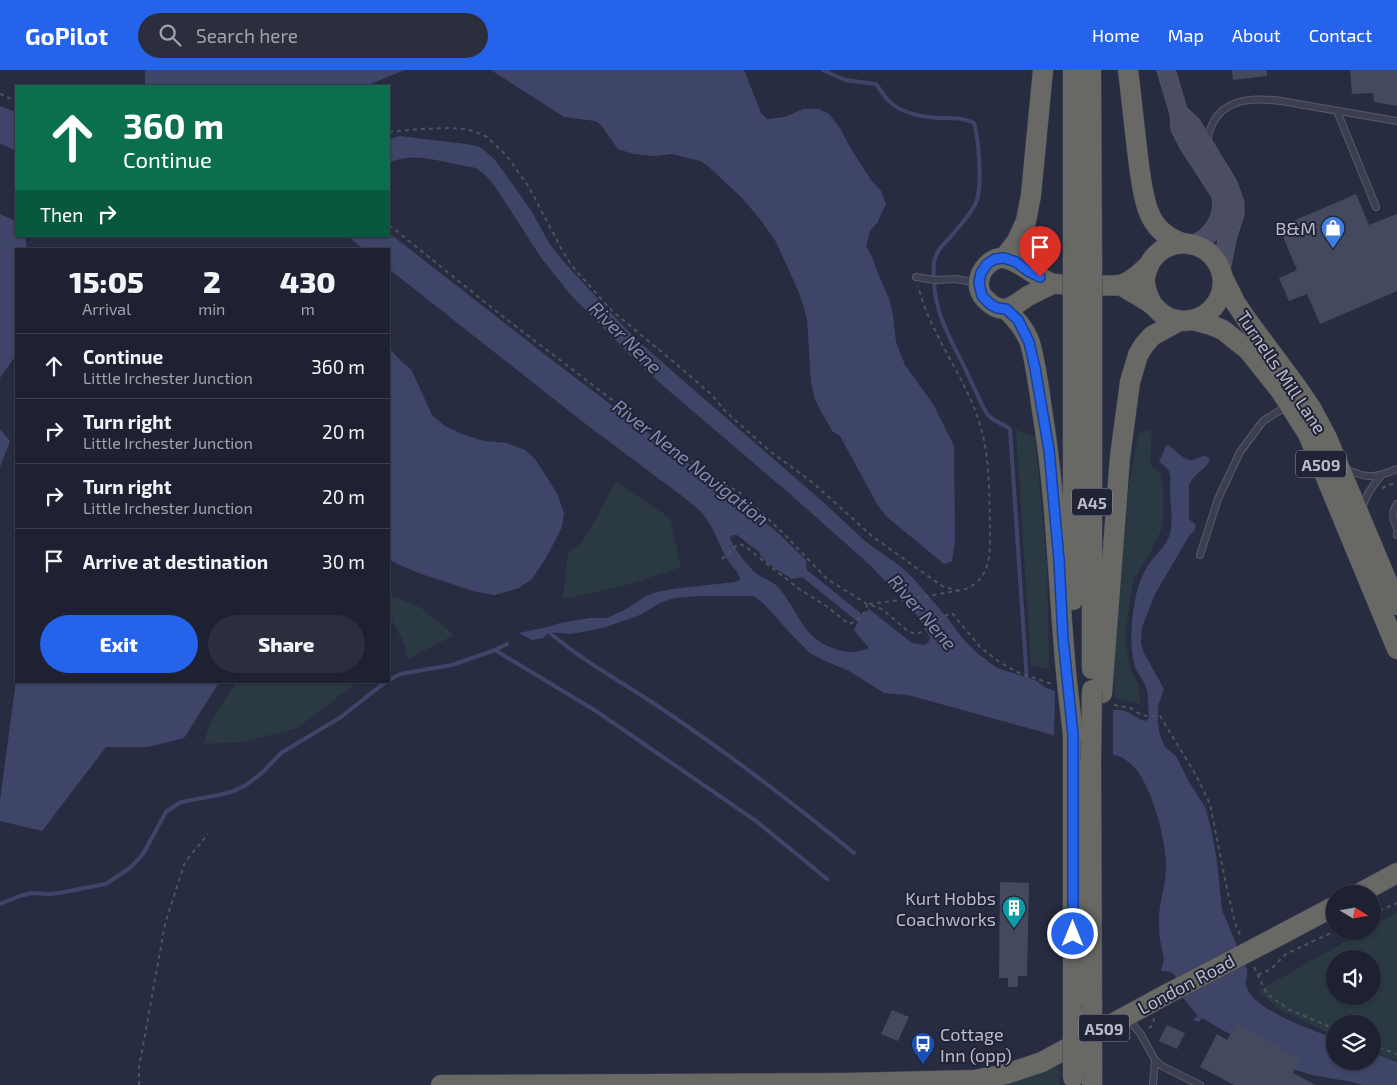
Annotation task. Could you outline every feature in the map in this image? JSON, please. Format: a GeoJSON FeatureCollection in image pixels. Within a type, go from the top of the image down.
{"type":"FeatureCollection","features":[{"type":"Feature","properties":{"kind":"highway"},"geometry":{"type":"LineString","coordinates":[[1004,258],[1017,241],[1026,221],[1031,194],[1043,70]]}},
{"type":"Feature","properties":{"kind":"highway","name":"A45"},"geometry":{"type":"LineString","coordinates":[[1073,70],[1083,255]]}},
{"type":"Feature","properties":{"kind":"highway","name":"A45"},"geometry":{"type":"LineString","coordinates":[[1091,70],[1083,255],[1083,687],[1084,753],[1092,879],[1092,1077]]}},
{"type":"Feature","properties":{"kind":"highway"},"geometry":{"type":"LineString","coordinates":[[1083,687],[1130,382],[1138,355],[1152,336],[1186,320],[1204,316],[1219,300],[1222,289],[1222,274],[1215,258],[1206,250],[1174,240],[1163,233],[1148,212],[1137,151],[1128,70]]}},
{"type":"Feature","properties":{"kind":"highway"},"geometry":{"type":"LineString","coordinates":[[1052,284],[1016,262],[1004,258],[995,259],[987,264],[981,273],[979,283],[982,296],[990,304],[997,308],[1006,309],[1052,284],[1120,285],[1148,266],[1164,248],[1188,243]]}},
{"type":"Feature","properties":{"kind":"highway"},"geometry":{"type":"LineString","coordinates":[[1148,266],[1145,279],[1146,292],[1152,304],[1159,312],[1169,318],[1186,320]]}},
{"type":"Feature","properties":{"kind":"highway","name":"Turnells Mill Lane"},"geometry":{"type":"LineString","coordinates":[[1222,274],[1235,302],[1278,360],[1310,408],[1327,438],[1397,605]]}},
{"type":"Feature","properties":{"kind":"highway"},"geometry":{"type":"LineString","coordinates":[[1120,285],[1152,304]]}},
{"type":"Feature","properties":{"kind":"highway","name":"A45"},"geometry":{"type":"LineString","coordinates":[[1006,309],[1018,320],[1029,342],[1035,368],[1049,450],[1059,560],[1063,638],[1083,687],[1084,753],[1073,1014],[1073,1081]]}},
{"type":"Feature","properties":{"kind":"highway","name":"Turnells Mill Lane"},"geometry":{"type":"LineString","coordinates":[[1186,320],[1211,325],[1223,330],[1248,350],[1290,404],[1308,434],[1397,649]]}},
{"type":"Feature","properties":{"kind":"highway"},"geometry":{"type":"LineString","coordinates":[[1374,885],[1395,873]]}},
{"type":"Feature","properties":{"kind":"highway","name":"London Road"},"geometry":{"type":"LineString","coordinates":[[441,1085],[848,1083],[974,1080],[1006,1074],[1042,1062],[1326,911]]}},
{"type":"Feature","properties":{"kind":"main road"},"geometry":{"type":"LineString","coordinates":[[1166,70],[1179,113],[1180,128],[1188,144],[1216,186],[1222,200],[1220,217],[1209,235],[1201,241],[1188,243]]}},
{"type":"Feature","properties":{"kind":"main road"},"geometry":{"type":"LineString","coordinates":[[1179,113],[1192,124],[1228,184],[1235,203],[1235,214],[1228,235],[1222,274]]}},
{"type":"Feature","properties":{"kind":"lane"},"geometry":{"type":"LineString","coordinates":[[1207,150],[1208,132],[1219,112],[1231,104],[1247,100],[1262,99],[1397,121]]}},
{"type":"Feature","properties":{"kind":"lane"},"geometry":{"type":"LineString","coordinates":[[1337,111],[1376,207]]}},
{"type":"Feature","properties":{"kind":"lane"},"geometry":{"type":"LineString","coordinates":[[916,277],[935,280],[956,279],[979,283]]}},
{"type":"Feature","properties":{"kind":"lane"},"geometry":{"type":"LineString","coordinates":[[1200,555],[1218,499],[1240,452],[1263,421],[1290,404]]}},
{"type":"Feature","properties":{"kind":"lane"},"geometry":{"type":"LineString","coordinates":[[1338,464],[1358,474],[1365,475],[1381,476],[1397,469]]}},
{"type":"Feature","properties":{"kind":"lane"},"geometry":{"type":"LineString","coordinates":[[1360,516],[1366,497],[1381,476]]}},
{"type":"Feature","properties":{"kind":"lane"},"geometry":{"type":"LineString","coordinates":[[1397,504],[1394,508],[1392,519],[1397,528]]}},
{"type":"Feature","properties":{"kind":"lane"},"geometry":{"type":"LineString","coordinates":[[1126,1016],[1140,1033],[1155,1060],[1162,1066],[1200,1085]]}},
{"type":"Feature","properties":{"kind":"lane"},"geometry":{"type":"LineString","coordinates":[[1153,1085],[1155,1060]]}},
{"type":"Feature","properties":{"kind":"path"},"geometry":{"type":"LineString","coordinates":[[0,94],[15,101]]}},
{"type":"Feature","properties":{"kind":"path"},"geometry":{"type":"LineString","coordinates":[[390,132],[451,128],[465,129],[486,137],[506,155],[529,187],[572,266],[611,310],[712,395],[726,412],[771,452],[812,482],[873,537],[942,586],[959,591]]}},
{"type":"Feature","properties":{"kind":"path"},"geometry":{"type":"LineString","coordinates":[[390,226],[616,404],[721,483],[739,492],[782,532],[827,579],[867,604],[882,609],[909,632],[917,634],[948,614],[953,614],[980,647],[998,661],[1017,672],[1031,676]]}},
{"type":"Feature","properties":{"kind":"path"},"geometry":{"type":"LineString","coordinates":[[867,604],[959,591],[973,586],[982,578],[988,564],[990,548],[989,486],[981,427],[956,371],[929,319],[922,302],[916,277]]}},
{"type":"Feature","properties":{"kind":"path"},"geometry":{"type":"LineString","coordinates":[[1382,488],[1397,482]]}},
{"type":"Feature","properties":{"kind":"path"},"geometry":{"type":"LineString","coordinates":[[722,558],[737,545],[740,544],[746,547],[799,589],[826,605],[849,624],[856,622],[866,610],[867,604]]}},
{"type":"Feature","properties":{"kind":"path"},"geometry":{"type":"LineString","coordinates":[[1146,716],[1160,716],[1196,775],[1210,804],[1226,889],[1235,923],[1242,940]]}},
{"type":"Feature","properties":{"kind":"path"},"geometry":{"type":"LineString","coordinates":[[139,1085],[139,1068],[164,924],[185,862],[208,834]]}},
{"type":"Feature","properties":{"kind":"path"},"geometry":{"type":"LineString","coordinates":[[1381,910],[1397,903]]}},
{"type":"Feature","properties":{"kind":"path"},"geometry":{"type":"LineString","coordinates":[[1258,976],[1271,970],[1286,954],[1326,935]]}},
{"type":"Feature","properties":{"kind":"path"},"geometry":{"type":"LineString","coordinates":[[1253,965],[1267,994],[1290,1010],[1326,1025]]}},
{"type":"Feature","properties":{"kind":"path"},"geometry":{"type":"LineString","coordinates":[[1381,1048],[1397,1054]]}},
{"type":"Feature","properties":{"kind":"shaded area"},"geometry":{"type":"Polygon","coordinates":[[[1152,429],[1150,464],[1160,473],[1163,487],[1163,526],[1146,561],[1133,579],[1125,637],[1130,668],[1138,684],[1141,704],[1114,697],[1116,631],[1120,564],[1127,498],[1139,433],[1152,429]]]}},
{"type":"Feature","properties":{"kind":"shaded area"},"geometry":{"type":"Polygon","coordinates":[[[1016,430],[1035,437],[1047,565],[1049,669],[1031,665],[1016,430]]]}},
{"type":"Feature","properties":{"kind":"shaded area"},"geometry":{"type":"Polygon","coordinates":[[[616,482],[670,518],[681,567],[627,585],[563,599],[568,552],[582,543],[616,482]]]}},
{"type":"Feature","properties":{"kind":"shaded area"},"geometry":{"type":"Polygon","coordinates":[[[390,594],[421,608],[454,635],[408,659],[399,632],[390,620],[390,594]]]}},
{"type":"Feature","properties":{"kind":"shaded area"},"geometry":{"type":"Polygon","coordinates":[[[236,683],[356,683],[297,728],[243,742],[203,744],[213,718],[236,683]]]}},
{"type":"Feature","properties":{"kind":"shaded area"},"geometry":{"type":"Polygon","coordinates":[[[1397,912],[1397,1060],[1381,1055],[1381,1015],[1326,1015],[1326,1032],[1279,1009],[1258,991],[1326,953],[1326,1005],[1381,1005],[1381,950],[1330,950],[1348,940],[1381,940],[1381,921],[1397,912]]]}},
{"type":"Feature","properties":{"kind":"shaded area"},"geometry":{"type":"Polygon","coordinates":[[[1060,1066],[1060,1085],[1009,1085],[1027,1076],[1060,1066]]]}},
{"type":"Feature","properties":{"kind":"water"},"geometry":{"type":"Polygon","coordinates":[[[145,70],[405,70],[368,85],[145,85],[145,70]]]}},
{"type":"Feature","properties":{"kind":"water"},"geometry":{"type":"Polygon","coordinates":[[[491,70],[744,70],[761,113],[767,119],[785,117],[803,109],[819,109],[829,114],[840,128],[871,180],[881,191],[886,204],[877,223],[870,231],[866,246],[889,298],[896,342],[905,365],[933,404],[954,446],[955,541],[952,561],[944,564],[886,516],[878,506],[840,436],[832,431],[815,400],[811,382],[807,319],[800,295],[776,242],[741,197],[700,161],[672,154],[655,156],[633,154],[618,149],[601,125],[595,121],[564,117],[491,70]]]}},
{"type":"Feature","properties":{"kind":"water"},"geometry":{"type":"Polygon","coordinates":[[[0,106],[15,112],[15,150],[0,143],[0,106]]]}},
{"type":"Feature","properties":{"kind":"water","name":"River Nene"},"geometry":{"type":"Polygon","coordinates":[[[399,136],[466,144],[478,146],[485,151],[495,160],[506,175],[532,212],[549,243],[563,261],[635,338],[822,501],[866,542],[900,566],[913,578],[963,639],[977,653],[997,668],[1035,680],[1046,688],[1113,710],[1124,711],[1146,721],[1149,717],[1146,687],[1134,663],[1132,627],[1140,581],[1150,562],[1168,540],[1171,529],[1170,474],[1167,468],[1159,462],[1166,446],[1169,445],[1187,459],[1194,460],[1206,456],[1210,460],[1193,478],[1189,486],[1189,519],[1196,525],[1194,531],[1189,536],[1155,594],[1142,627],[1141,644],[1144,653],[1164,689],[1158,706],[1160,735],[1165,747],[1176,756],[1189,782],[1205,807],[1217,861],[1222,910],[1247,970],[1246,985],[1250,994],[1271,1011],[1326,1036],[1326,1070],[1381,1070],[1381,1056],[1397,1062],[1397,1085],[1362,1085],[1289,1069],[1202,1018],[1199,1022],[1193,1020],[1198,1016],[1183,998],[1182,988],[1174,974],[1162,971],[1161,969],[1164,958],[1159,934],[1159,914],[1166,871],[1166,859],[1157,814],[1138,772],[1121,757],[1039,731],[908,695],[884,693],[849,671],[810,653],[764,604],[754,596],[674,598],[660,603],[640,615],[603,628],[571,634],[549,632],[543,638],[532,640],[519,633],[560,623],[590,618],[607,618],[646,596],[657,592],[740,580],[707,519],[698,509],[583,422],[390,270],[390,248],[362,248],[349,237],[390,237],[390,234],[548,357],[745,506],[778,533],[806,560],[807,570],[863,615],[869,609],[912,643],[924,645],[928,643],[930,638],[917,615],[871,566],[668,390],[635,360],[570,294],[542,259],[494,185],[484,174],[472,167],[430,159],[409,158],[390,163],[390,139],[399,136]],[[737,535],[730,537],[733,545],[750,567],[757,574],[779,588],[802,623],[815,638],[835,649],[844,651],[856,652],[869,648],[854,630],[858,622],[802,577],[792,579],[773,567],[759,552],[737,535]]]}},
{"type":"Feature","properties":{"kind":"water"},"geometry":{"type":"Polygon","coordinates":[[[0,214],[15,221],[15,237],[25,237],[27,248],[15,248],[15,356],[0,378],[0,214]]]}},
{"type":"Feature","properties":{"kind":"water"},"geometry":{"type":"Polygon","coordinates":[[[390,349],[411,369],[432,415],[445,426],[484,441],[507,443],[525,450],[535,459],[557,493],[564,513],[562,527],[546,558],[532,579],[519,588],[495,595],[477,592],[418,573],[390,560],[390,349]]]}},
{"type":"Feature","properties":{"kind":"water"},"geometry":{"type":"Polygon","coordinates":[[[0,429],[10,441],[0,467],[0,429]]]}},
{"type":"Feature","properties":{"kind":"water"},"geometry":{"type":"Polygon","coordinates":[[[16,683],[219,683],[184,738],[148,747],[106,747],[42,831],[0,821],[0,800],[16,683]]]}},
{"type":"Feature","properties":{"kind":"pier"},"geometry":{"type":"Polygon","coordinates":[[[1055,687],[1113,707],[1113,758],[1054,738],[1055,687]]]}},
{"type":"Feature","properties":{"kind":"building"},"geometry":{"type":"Polygon","coordinates":[[[1232,70],[1267,70],[1267,76],[1233,80],[1232,70]]]}},
{"type":"Feature","properties":{"kind":"building"},"geometry":{"type":"Polygon","coordinates":[[[1350,70],[1397,70],[1397,106],[1374,102],[1373,93],[1352,94],[1350,70]]]}},
{"type":"Feature","properties":{"kind":"building","name":"B&M"},"geometry":{"type":"Polygon","coordinates":[[[1356,194],[1369,225],[1397,214],[1397,291],[1320,324],[1307,294],[1289,301],[1279,278],[1297,270],[1279,227],[1356,194]]]}},
{"type":"Feature","properties":{"kind":"building","name":"Kurt Hobbs Coachworks"},"geometry":{"type":"Polygon","coordinates":[[[1000,882],[1029,883],[1027,976],[1018,976],[1018,987],[1008,987],[1008,978],[999,978],[1000,882]]]}},
{"type":"Feature","properties":{"kind":"building"},"geometry":{"type":"Polygon","coordinates":[[[892,1010],[909,1017],[898,1041],[881,1034],[892,1010]]]}},
{"type":"Feature","properties":{"kind":"building"},"geometry":{"type":"Polygon","coordinates":[[[1238,1023],[1300,1059],[1293,1073],[1316,1085],[1234,1085],[1200,1067],[1217,1034],[1227,1040],[1238,1023]]]}},
{"type":"Feature","properties":{"kind":"building"},"geometry":{"type":"Polygon","coordinates":[[[1167,1025],[1185,1033],[1177,1049],[1159,1041],[1167,1025]]]}},
{"type":"Feature","properties":{"kind":"waterway"},"geometry":{"type":"LineString","coordinates":[[823,70],[845,80],[876,84],[893,104],[912,114],[961,119],[974,123],[979,162],[979,193],[973,209],[937,253],[934,262],[935,292],[940,314],[948,334],[984,409],[992,419],[1010,429],[1027,682]]}},
{"type":"Feature","properties":{"kind":"waterway"},"geometry":{"type":"LineString","coordinates":[[549,632],[590,663],[662,709],[736,761],[854,853]]}},
{"type":"Feature","properties":{"kind":"waterway"},"geometry":{"type":"LineString","coordinates":[[390,679],[400,674],[452,665],[507,644]]}},
{"type":"Feature","properties":{"kind":"waterway"},"geometry":{"type":"LineString","coordinates":[[495,650],[596,711],[756,821],[827,879]]}},
{"type":"Feature","properties":{"kind":"waterway"},"geometry":{"type":"LineString","coordinates":[[0,904],[32,893],[59,893],[106,884],[131,867],[143,854],[166,812],[181,802],[219,795],[246,785],[263,772],[281,753],[341,717],[385,683]]}},
{"type":"Feature","properties":{"kind":"place","name":"B&M"},"geometry":{"type":"Point","coordinates":[1333,249]}},
{"type":"Feature","properties":{"kind":"place","name":"Kurt Hobbs Coachworks"},"geometry":{"type":"Point","coordinates":[1014,929]}},
{"type":"Feature","properties":{"kind":"place","name":"Cottage Inn (opp)"},"geometry":{"type":"Point","coordinates":[923,1065]}},
{"type":"Feature","properties":{"kind":"route"},"geometry":{"type":"LineString","coordinates":[[1040,277],[1016,262],[1004,258],[995,259],[987,264],[981,273],[979,283],[982,296],[997,308],[1006,309],[1018,320],[1029,342],[1049,450],[1059,560],[1063,638],[1073,735],[1073,934]]}},
{"type":"Feature","properties":{"kind":"water label","name":"River Nene Navigation"},"geometry":{"type":"Point","coordinates":[691,462]}}]}
